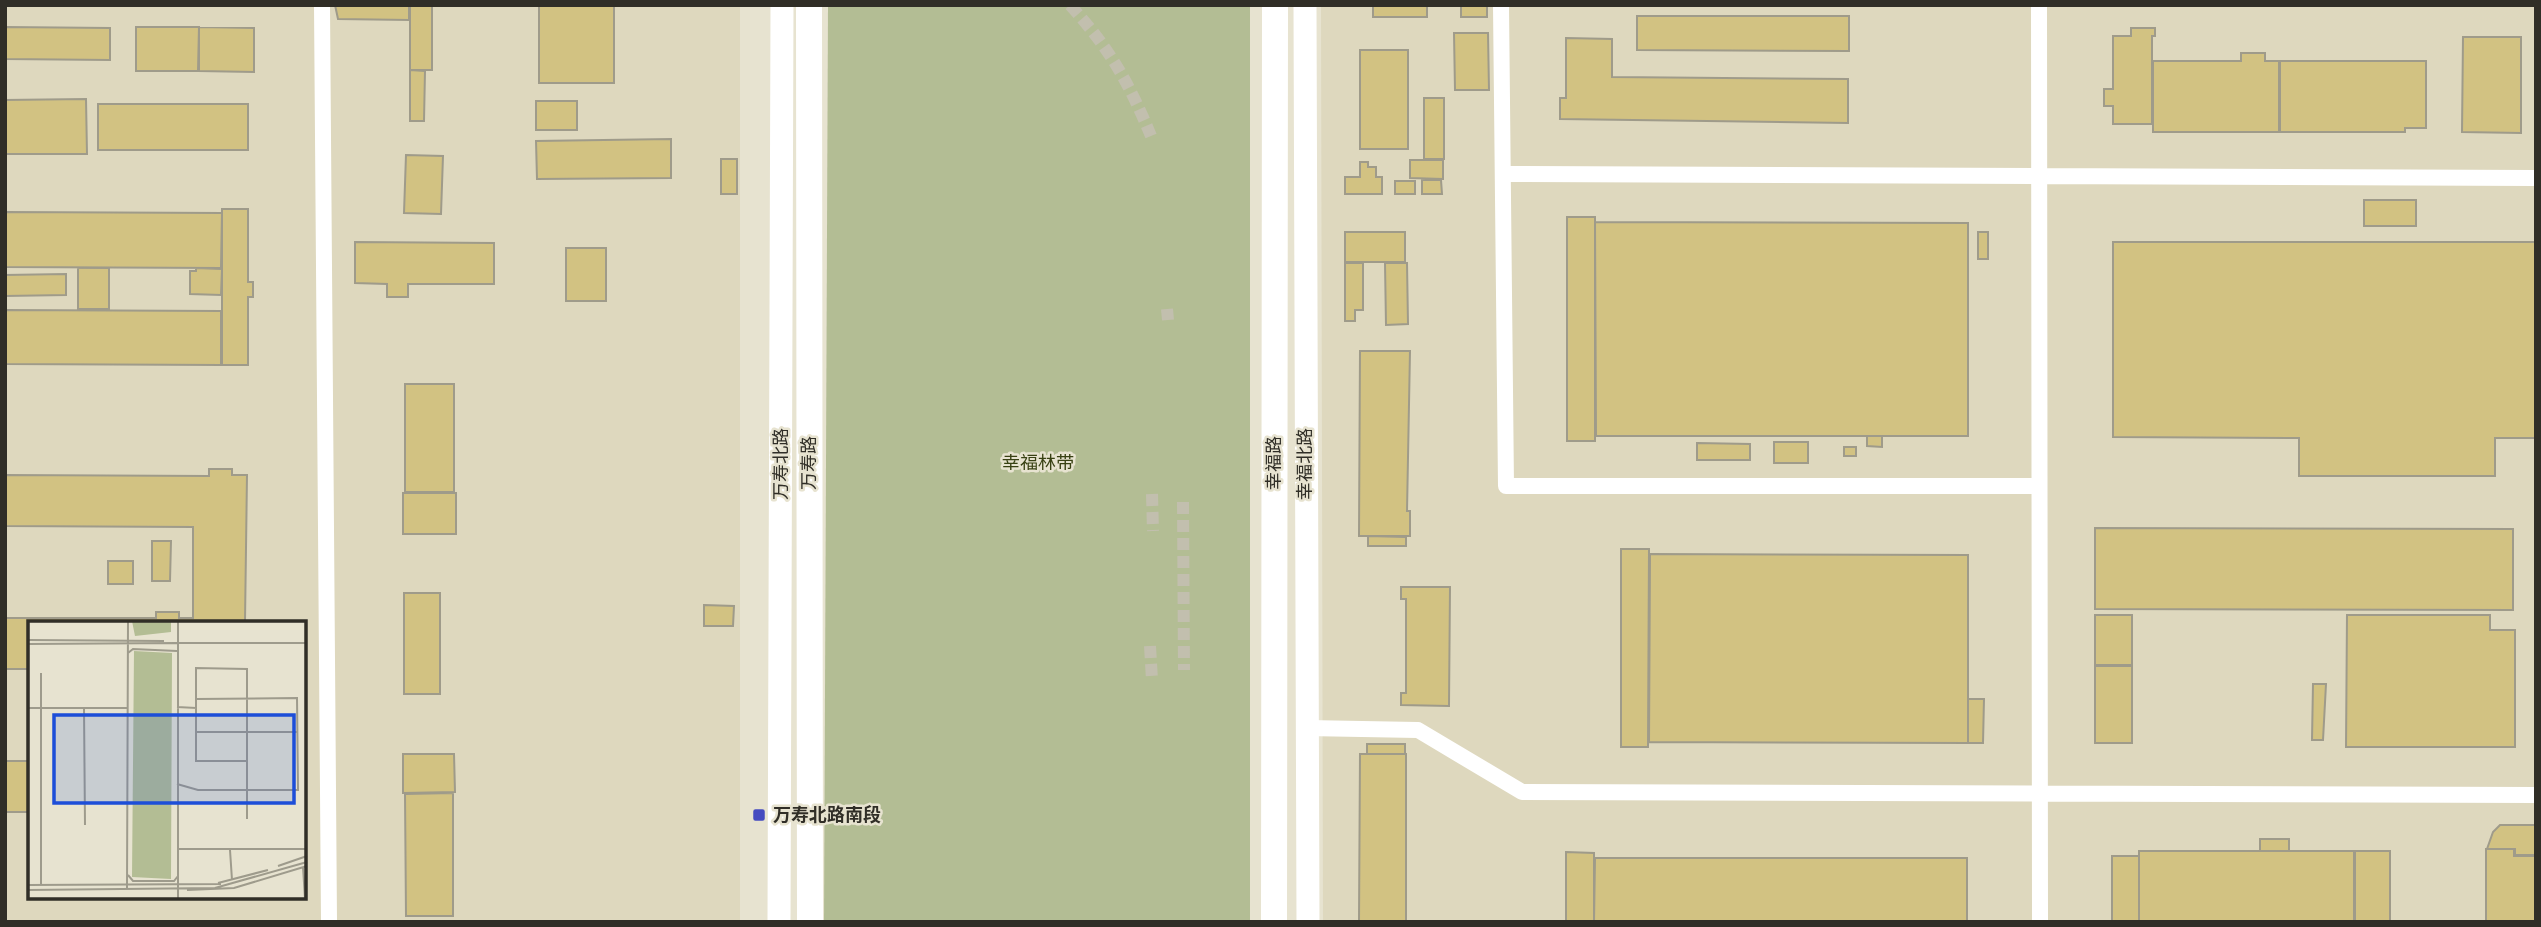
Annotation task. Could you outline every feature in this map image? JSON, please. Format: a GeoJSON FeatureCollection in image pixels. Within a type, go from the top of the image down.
{"type":"FeatureCollection","features":[{"type":"Feature","properties":{"kind":"main road","name":"万寿北路"},"geometry":{"type":"LineString","coordinates":[[779,922],[782,5]]}},
{"type":"Feature","properties":{"kind":"main road","name":"万寿路"},"geometry":{"type":"LineString","coordinates":[[809,5],[810,922]]}},
{"type":"Feature","properties":{"kind":"main road","name":"幸福路"},"geometry":{"type":"LineString","coordinates":[[1274,922],[1275,5]]}},
{"type":"Feature","properties":{"kind":"main road","name":"幸福北路"},"geometry":{"type":"LineString","coordinates":[[1305,5],[1308,922]]}},
{"type":"Feature","properties":{"kind":"street"},"geometry":{"type":"LineString","coordinates":[[322,5],[330,922]]}},
{"type":"Feature","properties":{"kind":"street"},"geometry":{"type":"LineString","coordinates":[[1501,5],[1506,486],[2039,486]]}},
{"type":"Feature","properties":{"kind":"street"},"geometry":{"type":"LineString","coordinates":[[2039,5],[2040,922]]}},
{"type":"Feature","properties":{"kind":"street"},"geometry":{"type":"LineString","coordinates":[[1503,174],[2536,178]]}},
{"type":"Feature","properties":{"kind":"street"},"geometry":{"type":"LineString","coordinates":[[1306,728],[1418,730],[1522,792],[2040,796],[2536,795]]}},
{"type":"Feature","properties":{"kind":"shaded area"},"geometry":{"type":"Polygon","coordinates":[[[5,5],[740,5],[740,922],[5,922],[5,5]]]}},
{"type":"Feature","properties":{"kind":"shaded area"},"geometry":{"type":"Polygon","coordinates":[[[1321,5],[2536,5],[2536,922],[1323,922],[1321,5]]]}},
{"type":"Feature","properties":{"kind":"green space","name":"幸福林带"},"geometry":{"type":"Polygon","coordinates":[[[828,5],[1250,5],[1250,922],[824,922],[828,5]]]}},
{"type":"Feature","properties":{"kind":"building"},"geometry":{"type":"Polygon","coordinates":[[[335,5],[409,5],[409,20],[338,19],[335,5]]]}},
{"type":"Feature","properties":{"kind":"building"},"geometry":{"type":"Polygon","coordinates":[[[410,5],[432,5],[432,70],[410,70],[410,5]]]}},
{"type":"Feature","properties":{"kind":"building"},"geometry":{"type":"Polygon","coordinates":[[[539,5],[614,5],[614,83],[539,83],[539,5]]]}},
{"type":"Feature","properties":{"kind":"building"},"geometry":{"type":"Polygon","coordinates":[[[1373,5],[1427,5],[1427,17],[1373,17],[1373,5]]]}},
{"type":"Feature","properties":{"kind":"building"},"geometry":{"type":"Polygon","coordinates":[[[1461,5],[1487,5],[1487,17],[1461,17],[1461,5]]]}},
{"type":"Feature","properties":{"kind":"building"},"geometry":{"type":"Polygon","coordinates":[[[1637,16],[1849,16],[1849,51],[1637,50],[1637,16]]]}},
{"type":"Feature","properties":{"kind":"building"},"geometry":{"type":"Polygon","coordinates":[[[5,27],[110,28],[110,60],[5,59],[5,27]]]}},
{"type":"Feature","properties":{"kind":"building"},"geometry":{"type":"Polygon","coordinates":[[[136,27],[199,27],[198,71],[136,71],[136,27]]]}},
{"type":"Feature","properties":{"kind":"building"},"geometry":{"type":"Polygon","coordinates":[[[199,27],[254,28],[254,72],[199,71],[199,27]]]}},
{"type":"Feature","properties":{"kind":"building"},"geometry":{"type":"Polygon","coordinates":[[[2131,28],[2155,28],[2155,36],[2152,36],[2152,124],[2113,124],[2113,106],[2104,106],[2104,89],[2113,89],[2113,36],[2131,36],[2131,28]]]}},
{"type":"Feature","properties":{"kind":"building"},"geometry":{"type":"Polygon","coordinates":[[[1454,33],[1488,33],[1489,90],[1455,90],[1454,33]]]}},
{"type":"Feature","properties":{"kind":"building"},"geometry":{"type":"Polygon","coordinates":[[[2463,37],[2521,37],[2521,133],[2462,132],[2463,37]]]}},
{"type":"Feature","properties":{"kind":"building"},"geometry":{"type":"Polygon","coordinates":[[[1566,38],[1612,39],[1612,77],[1848,79],[1848,123],[1560,119],[1560,98],[1566,98],[1566,38]]]}},
{"type":"Feature","properties":{"kind":"building"},"geometry":{"type":"Polygon","coordinates":[[[1360,50],[1408,50],[1408,149],[1360,149],[1360,50]]]}},
{"type":"Feature","properties":{"kind":"building"},"geometry":{"type":"Polygon","coordinates":[[[2241,53],[2265,53],[2265,61],[2279,61],[2279,132],[2153,132],[2153,61],[2241,61],[2241,53]]]}},
{"type":"Feature","properties":{"kind":"building"},"geometry":{"type":"Polygon","coordinates":[[[2280,61],[2426,61],[2426,128],[2405,128],[2405,132],[2280,132],[2280,61]]]}},
{"type":"Feature","properties":{"kind":"building"},"geometry":{"type":"Polygon","coordinates":[[[410,70],[425,71],[424,121],[410,121],[410,70]]]}},
{"type":"Feature","properties":{"kind":"building"},"geometry":{"type":"Polygon","coordinates":[[[1424,98],[1444,98],[1444,159],[1424,159],[1424,98]]]}},
{"type":"Feature","properties":{"kind":"building"},"geometry":{"type":"Polygon","coordinates":[[[86,99],[87,154],[5,154],[5,100],[86,99]]]}},
{"type":"Feature","properties":{"kind":"building"},"geometry":{"type":"Polygon","coordinates":[[[536,101],[577,101],[577,130],[536,130],[536,101]]]}},
{"type":"Feature","properties":{"kind":"building"},"geometry":{"type":"Polygon","coordinates":[[[98,104],[248,104],[248,150],[98,150],[98,104]]]}},
{"type":"Feature","properties":{"kind":"building"},"geometry":{"type":"Polygon","coordinates":[[[671,139],[671,178],[537,179],[536,141],[671,139]]]}},
{"type":"Feature","properties":{"kind":"building"},"geometry":{"type":"Polygon","coordinates":[[[406,155],[443,156],[441,214],[404,213],[406,155]]]}},
{"type":"Feature","properties":{"kind":"building"},"geometry":{"type":"Polygon","coordinates":[[[721,159],[737,159],[737,194],[721,194],[721,159]]]}},
{"type":"Feature","properties":{"kind":"building"},"geometry":{"type":"Polygon","coordinates":[[[1410,160],[1443,160],[1443,179],[1410,178],[1410,160]]]}},
{"type":"Feature","properties":{"kind":"building"},"geometry":{"type":"Polygon","coordinates":[[[1360,162],[1368,162],[1368,167],[1376,167],[1376,177],[1382,177],[1382,194],[1345,194],[1345,177],[1360,177],[1360,162]]]}},
{"type":"Feature","properties":{"kind":"building"},"geometry":{"type":"Polygon","coordinates":[[[1422,180],[1441,180],[1442,194],[1422,194],[1422,180]]]}},
{"type":"Feature","properties":{"kind":"building"},"geometry":{"type":"Polygon","coordinates":[[[1395,181],[1415,181],[1415,194],[1395,194],[1395,181]]]}},
{"type":"Feature","properties":{"kind":"building"},"geometry":{"type":"Polygon","coordinates":[[[2364,200],[2416,200],[2416,226],[2364,226],[2364,200]]]}},
{"type":"Feature","properties":{"kind":"building"},"geometry":{"type":"Polygon","coordinates":[[[222,209],[248,209],[248,282],[253,282],[253,297],[248,297],[248,365],[222,365],[222,209]]]}},
{"type":"Feature","properties":{"kind":"building"},"geometry":{"type":"Polygon","coordinates":[[[5,212],[222,213],[221,268],[5,267],[5,212]]]}},
{"type":"Feature","properties":{"kind":"building"},"geometry":{"type":"Polygon","coordinates":[[[1567,217],[1595,217],[1595,441],[1567,441],[1567,217]]]}},
{"type":"Feature","properties":{"kind":"building"},"geometry":{"type":"Polygon","coordinates":[[[1595,222],[1968,223],[1968,436],[1596,436],[1595,222]]]}},
{"type":"Feature","properties":{"kind":"building"},"geometry":{"type":"Polygon","coordinates":[[[1345,232],[1405,232],[1405,262],[1345,262],[1345,232]]]}},
{"type":"Feature","properties":{"kind":"building"},"geometry":{"type":"Polygon","coordinates":[[[1978,232],[1988,232],[1988,259],[1978,259],[1978,232]]]}},
{"type":"Feature","properties":{"kind":"building"},"geometry":{"type":"Polygon","coordinates":[[[355,242],[494,243],[494,284],[408,284],[408,297],[387,297],[387,284],[355,283],[355,242]]]}},
{"type":"Feature","properties":{"kind":"building"},"geometry":{"type":"Polygon","coordinates":[[[2113,242],[2536,242],[2536,438],[2495,438],[2495,476],[2299,476],[2299,438],[2113,437],[2113,242]]]}},
{"type":"Feature","properties":{"kind":"building"},"geometry":{"type":"Polygon","coordinates":[[[566,248],[606,248],[606,301],[566,301],[566,248]]]}},
{"type":"Feature","properties":{"kind":"building"},"geometry":{"type":"Polygon","coordinates":[[[1345,263],[1363,263],[1363,310],[1355,310],[1355,321],[1345,321],[1345,263]]]}},
{"type":"Feature","properties":{"kind":"building"},"geometry":{"type":"Polygon","coordinates":[[[1385,263],[1407,263],[1408,324],[1386,325],[1385,263]]]}},
{"type":"Feature","properties":{"kind":"building"},"geometry":{"type":"Polygon","coordinates":[[[78,268],[109,268],[109,309],[78,309],[78,268]]]}},
{"type":"Feature","properties":{"kind":"building"},"geometry":{"type":"Polygon","coordinates":[[[196,268],[222,269],[221,295],[190,294],[190,271],[196,271],[196,268]]]}},
{"type":"Feature","properties":{"kind":"building"},"geometry":{"type":"Polygon","coordinates":[[[66,274],[66,295],[5,296],[5,275],[66,274]]]}},
{"type":"Feature","properties":{"kind":"building"},"geometry":{"type":"Polygon","coordinates":[[[5,310],[221,311],[221,365],[5,364],[5,310]]]}},
{"type":"Feature","properties":{"kind":"building"},"geometry":{"type":"Polygon","coordinates":[[[1360,351],[1410,351],[1407,511],[1410,511],[1410,536],[1359,536],[1360,351]]]}},
{"type":"Feature","properties":{"kind":"building"},"geometry":{"type":"Polygon","coordinates":[[[405,384],[454,384],[454,492],[405,492],[405,384]]]}},
{"type":"Feature","properties":{"kind":"building"},"geometry":{"type":"Polygon","coordinates":[[[1867,436],[1882,436],[1882,447],[1867,446],[1867,436]]]}},
{"type":"Feature","properties":{"kind":"building"},"geometry":{"type":"Polygon","coordinates":[[[1774,442],[1808,442],[1808,463],[1774,463],[1774,442]]]}},
{"type":"Feature","properties":{"kind":"building"},"geometry":{"type":"Polygon","coordinates":[[[1697,443],[1750,444],[1750,460],[1697,460],[1697,443]]]}},
{"type":"Feature","properties":{"kind":"building"},"geometry":{"type":"Polygon","coordinates":[[[1844,447],[1856,447],[1856,456],[1844,456],[1844,447]]]}},
{"type":"Feature","properties":{"kind":"building"},"geometry":{"type":"Polygon","coordinates":[[[209,469],[232,469],[232,475],[247,475],[245,621],[28,621],[28,669],[5,669],[5,618],[156,618],[156,612],[179,612],[179,618],[193,618],[193,527],[5,526],[5,475],[209,476],[209,469]]]}},
{"type":"Feature","properties":{"kind":"building"},"geometry":{"type":"Polygon","coordinates":[[[403,493],[456,493],[456,534],[403,534],[403,493]]]}},
{"type":"Feature","properties":{"kind":"building"},"geometry":{"type":"Polygon","coordinates":[[[2095,528],[2513,529],[2513,610],[2095,609],[2095,528]]]}},
{"type":"Feature","properties":{"kind":"building"},"geometry":{"type":"Polygon","coordinates":[[[1368,536],[1406,537],[1406,546],[1368,546],[1368,536]]]}},
{"type":"Feature","properties":{"kind":"building"},"geometry":{"type":"Polygon","coordinates":[[[152,541],[171,541],[170,581],[152,581],[152,541]]]}},
{"type":"Feature","properties":{"kind":"building"},"geometry":{"type":"Polygon","coordinates":[[[1621,549],[1649,549],[1648,747],[1621,747],[1621,549]]]}},
{"type":"Feature","properties":{"kind":"building"},"geometry":{"type":"Polygon","coordinates":[[[1650,554],[1968,555],[1968,743],[1649,742],[1650,554]]]}},
{"type":"Feature","properties":{"kind":"building"},"geometry":{"type":"Polygon","coordinates":[[[108,561],[133,561],[133,584],[108,584],[108,561]]]}},
{"type":"Feature","properties":{"kind":"building"},"geometry":{"type":"Polygon","coordinates":[[[1401,587],[1450,587],[1449,706],[1401,705],[1401,693],[1406,693],[1406,599],[1401,599],[1401,587]]]}},
{"type":"Feature","properties":{"kind":"building"},"geometry":{"type":"Polygon","coordinates":[[[404,593],[440,593],[440,694],[404,694],[404,593]]]}},
{"type":"Feature","properties":{"kind":"building"},"geometry":{"type":"Polygon","coordinates":[[[704,605],[734,606],[733,626],[704,626],[704,605]]]}},
{"type":"Feature","properties":{"kind":"building"},"geometry":{"type":"Polygon","coordinates":[[[2095,615],[2132,615],[2132,665],[2095,665],[2095,615]]]}},
{"type":"Feature","properties":{"kind":"building"},"geometry":{"type":"Polygon","coordinates":[[[2347,615],[2490,615],[2490,630],[2515,630],[2515,747],[2346,747],[2347,615]]]}},
{"type":"Feature","properties":{"kind":"building"},"geometry":{"type":"Polygon","coordinates":[[[2095,666],[2132,666],[2132,743],[2095,743],[2095,666]]]}},
{"type":"Feature","properties":{"kind":"building"},"geometry":{"type":"Polygon","coordinates":[[[2313,684],[2326,684],[2323,740],[2312,740],[2313,684]]]}},
{"type":"Feature","properties":{"kind":"building"},"geometry":{"type":"Polygon","coordinates":[[[1968,699],[1984,699],[1983,743],[1968,743],[1968,699]]]}},
{"type":"Feature","properties":{"kind":"building"},"geometry":{"type":"Polygon","coordinates":[[[1367,744],[1405,744],[1405,754],[1367,754],[1367,744]]]}},
{"type":"Feature","properties":{"kind":"building"},"geometry":{"type":"Polygon","coordinates":[[[403,754],[454,754],[455,792],[403,793],[403,754]]]}},
{"type":"Feature","properties":{"kind":"building"},"geometry":{"type":"Polygon","coordinates":[[[1360,754],[1406,754],[1406,922],[1359,922],[1360,754]]]}},
{"type":"Feature","properties":{"kind":"building"},"geometry":{"type":"Polygon","coordinates":[[[5,761],[28,761],[28,812],[5,812],[5,761]]]}},
{"type":"Feature","properties":{"kind":"building"},"geometry":{"type":"Polygon","coordinates":[[[453,793],[453,916],[406,916],[405,794],[453,793]]]}},
{"type":"Feature","properties":{"kind":"building"},"geometry":{"type":"Polygon","coordinates":[[[2500,825],[2536,825],[2536,855],[2515,855],[2515,849],[2487,849],[2493,832],[2500,825]]]}},
{"type":"Feature","properties":{"kind":"building"},"geometry":{"type":"Polygon","coordinates":[[[2260,839],[2289,839],[2289,851],[2260,851],[2260,839]]]}},
{"type":"Feature","properties":{"kind":"building"},"geometry":{"type":"Polygon","coordinates":[[[2486,849],[2514,849],[2514,856],[2536,856],[2536,922],[2486,922],[2486,849]]]}},
{"type":"Feature","properties":{"kind":"building"},"geometry":{"type":"Polygon","coordinates":[[[2139,851],[2354,851],[2354,922],[2139,922],[2139,851]]]}},
{"type":"Feature","properties":{"kind":"building"},"geometry":{"type":"Polygon","coordinates":[[[2355,851],[2390,851],[2390,922],[2355,922],[2355,851]]]}},
{"type":"Feature","properties":{"kind":"building"},"geometry":{"type":"Polygon","coordinates":[[[1566,852],[1594,853],[1594,922],[1566,922],[1566,852]]]}},
{"type":"Feature","properties":{"kind":"building"},"geometry":{"type":"Polygon","coordinates":[[[2112,856],[2139,856],[2139,922],[2112,922],[2112,856]]]}},
{"type":"Feature","properties":{"kind":"building"},"geometry":{"type":"Polygon","coordinates":[[[1595,858],[1967,858],[1967,922],[1594,922],[1595,858]]]}},
{"type":"Feature","properties":{"kind":"tunnel"},"geometry":{"type":"LineString","coordinates":[[1070,5],[1117,66],[1151,136]]}},
{"type":"Feature","properties":{"kind":"tunnel"},"geometry":{"type":"LineString","coordinates":[[1167,309],[1168,320]]}},
{"type":"Feature","properties":{"kind":"tunnel"},"geometry":{"type":"LineString","coordinates":[[1152,494],[1153,531]]}},
{"type":"Feature","properties":{"kind":"tunnel"},"geometry":{"type":"LineString","coordinates":[[1183,502],[1184,670]]}},
{"type":"Feature","properties":{"kind":"tunnel"},"geometry":{"type":"LineString","coordinates":[[1150,646],[1152,680]]}},
{"type":"Feature","properties":{"kind":"place","name":"万寿北路南段"},"geometry":{"type":"Point","coordinates":[759,815]}}]}
